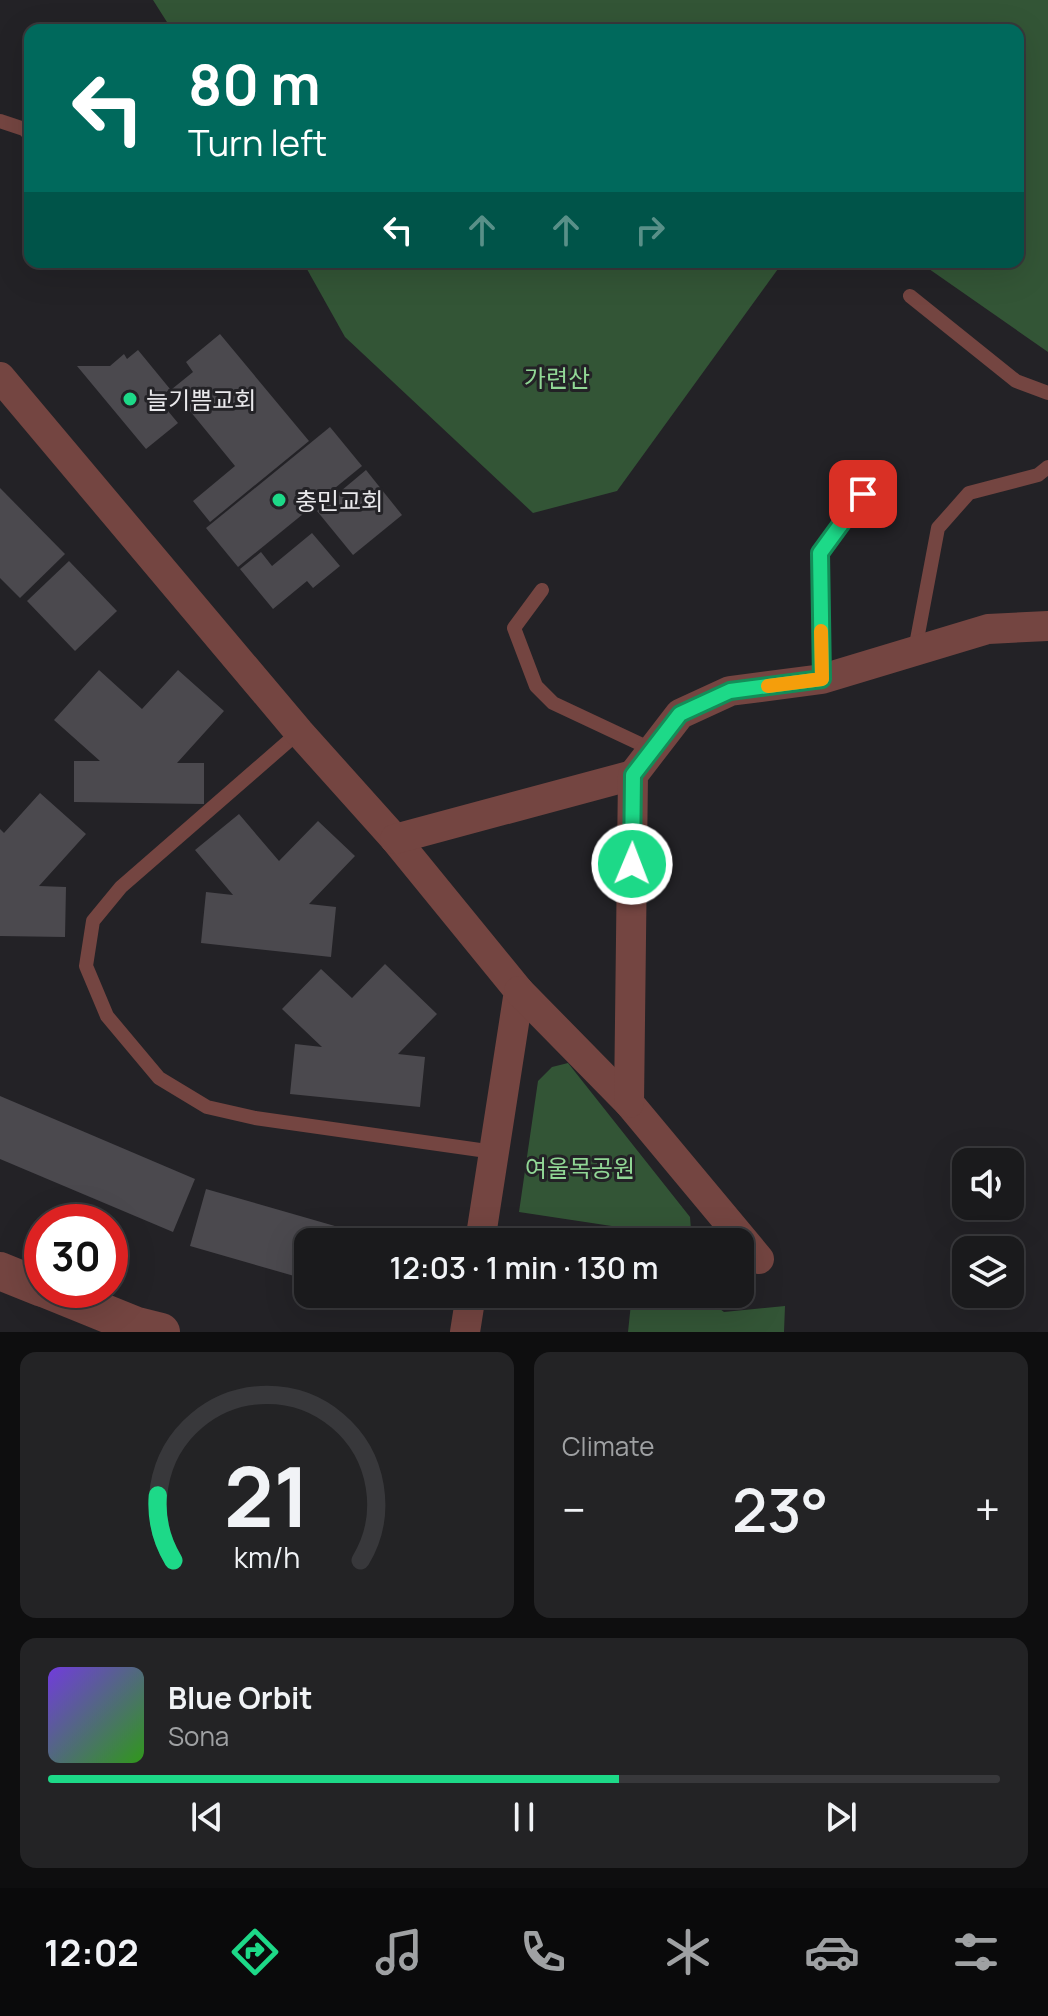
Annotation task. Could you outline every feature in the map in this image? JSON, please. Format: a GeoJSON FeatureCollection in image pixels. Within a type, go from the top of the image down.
{"type":"FeatureCollection","features":[{"type":"Feature","properties":{"kind":"street"},"geometry":{"type":"LineString","coordinates":[[0,377],[299,732],[395,839],[519,991],[629,1103],[759,1259]]}},
{"type":"Feature","properties":{"kind":"street"},"geometry":{"type":"LineString","coordinates":[[629,1103],[633,775],[680,714],[730,691],[822,679],[988,629],[1048,626]]}},
{"type":"Feature","properties":{"kind":"street"},"geometry":{"type":"LineString","coordinates":[[395,839],[633,775]]}},
{"type":"Feature","properties":{"kind":"street"},"geometry":{"type":"LineString","coordinates":[[482,1228],[519,991]]}},
{"type":"Feature","properties":{"kind":"street"},"geometry":{"type":"LineString","coordinates":[[0,1271],[24,1281]]}},
{"type":"Feature","properties":{"kind":"street"},"geometry":{"type":"LineString","coordinates":[[92,1308],[161,1332]]}},
{"type":"Feature","properties":{"kind":"street"},"geometry":{"type":"LineString","coordinates":[[465,1332],[469,1308]]}},
{"type":"Feature","properties":{"kind":"lane"},"geometry":{"type":"LineString","coordinates":[[0,121],[24,129]]}},
{"type":"Feature","properties":{"kind":"lane"},"geometry":{"type":"LineString","coordinates":[[910,296],[1016,381],[1048,393]]}},
{"type":"Feature","properties":{"kind":"lane"},"geometry":{"type":"LineString","coordinates":[[915,650],[938,528],[969,493],[1038,475],[1048,467]]}},
{"type":"Feature","properties":{"kind":"lane"},"geometry":{"type":"LineString","coordinates":[[822,679],[820,553],[863,494]]}},
{"type":"Feature","properties":{"kind":"lane"},"geometry":{"type":"LineString","coordinates":[[542,590],[514,628],[536,686],[553,703],[651,749]]}},
{"type":"Feature","properties":{"kind":"lane"},"geometry":{"type":"LineString","coordinates":[[299,732],[121,887],[93,921],[86,966],[107,1016],[159,1078],[207,1107],[255,1118],[494,1152]]}},
{"type":"Feature","properties":{"kind":"green space"},"geometry":{"type":"Polygon","coordinates":[[[153,0],[1048,0],[1048,352],[928,268],[1024,268],[1024,24],[168,24],[153,0]]]}},
{"type":"Feature","properties":{"kind":"green space","name":"가련산"},"geometry":{"type":"Polygon","coordinates":[[[306,268],[779,268],[617,491],[533,513],[345,337],[306,268]]]}},
{"type":"Feature","properties":{"kind":"green space","name":"여울목공원"},"geometry":{"type":"Polygon","coordinates":[[[568,1063],[690,1217],[691,1228],[625,1228],[519,1212],[538,1081],[552,1067],[568,1063]]]}},
{"type":"Feature","properties":{"kind":"green space"},"geometry":{"type":"Polygon","coordinates":[[[785,1306],[784,1332],[628,1332],[631,1308],[719,1308],[724,1312],[785,1306]]]}},
{"type":"Feature","properties":{"kind":"building"},"geometry":{"type":"Polygon","coordinates":[[[220,334],[309,441],[210,522],[193,501],[235,466],[172,389],[193,372],[186,362],[220,334]]]}},
{"type":"Feature","properties":{"kind":"building"},"geometry":{"type":"Polygon","coordinates":[[[138,350],[170,389],[158,399],[178,423],[146,449],[77,366],[110,366],[124,354],[127,359],[138,350]]]}},
{"type":"Feature","properties":{"kind":"building"},"geometry":{"type":"Polygon","coordinates":[[[330,427],[362,466],[238,567],[206,528],[330,427]]]}},
{"type":"Feature","properties":{"kind":"building"},"geometry":{"type":"Polygon","coordinates":[[[366,470],[402,515],[353,555],[317,511],[366,470]]]}},
{"type":"Feature","properties":{"kind":"building"},"geometry":{"type":"Polygon","coordinates":[[[0,488],[65,554],[20,598],[0,578],[0,488]]]}},
{"type":"Feature","properties":{"kind":"building"},"geometry":{"type":"Polygon","coordinates":[[[312,533],[340,566],[313,588],[307,581],[273,609],[240,569],[261,552],[272,566],[312,533]]]}},
{"type":"Feature","properties":{"kind":"building"},"geometry":{"type":"Polygon","coordinates":[[[69,561],[117,611],[75,651],[27,601],[69,561]]]}},
{"type":"Feature","properties":{"kind":"building"},"geometry":{"type":"Polygon","coordinates":[[[99,670],[142,709],[178,670],[224,711],[177,763],[204,763],[204,804],[74,802],[74,761],[100,761],[54,720],[99,670]]]}},
{"type":"Feature","properties":{"kind":"building"},"geometry":{"type":"Polygon","coordinates":[[[40,793],[86,834],[39,886],[66,887],[65,937],[0,936],[0,829],[4,833],[40,793]]]}},
{"type":"Feature","properties":{"kind":"building"},"geometry":{"type":"Polygon","coordinates":[[[239,814],[279,861],[318,821],[355,856],[309,904],[336,907],[331,957],[201,943],[206,892],[233,895],[195,850],[239,814]]]}},
{"type":"Feature","properties":{"kind":"building"},"geometry":{"type":"Polygon","coordinates":[[[385,964],[437,1014],[398,1054],[425,1057],[420,1107],[290,1094],[295,1044],[322,1047],[282,1009],[321,969],[352,998],[385,964]]]}},
{"type":"Feature","properties":{"kind":"building"},"geometry":{"type":"Polygon","coordinates":[[[0,1096],[195,1179],[173,1232],[128,1213],[128,1204],[107,1204],[0,1159],[0,1096]]]}},
{"type":"Feature","properties":{"kind":"building"},"geometry":{"type":"Polygon","coordinates":[[[206,1189],[342,1228],[294,1228],[294,1276],[190,1246],[206,1189]]]}},
{"type":"Feature","properties":{"kind":"slow traffic"},"geometry":{"type":"LineString","coordinates":[[768,686],[822,679],[821,631]]}},
{"type":"Feature","properties":{"kind":"place","name":"늘기쁨교회"},"geometry":{"type":"Point","coordinates":[130,399]}},
{"type":"Feature","properties":{"kind":"place","name":"충민교회"},"geometry":{"type":"Point","coordinates":[279,500]}},
{"type":"Feature","properties":{"kind":"route"},"geometry":{"type":"LineString","coordinates":[[632,864],[633,775],[680,714],[730,691],[822,679],[820,553],[863,494]]}}]}
